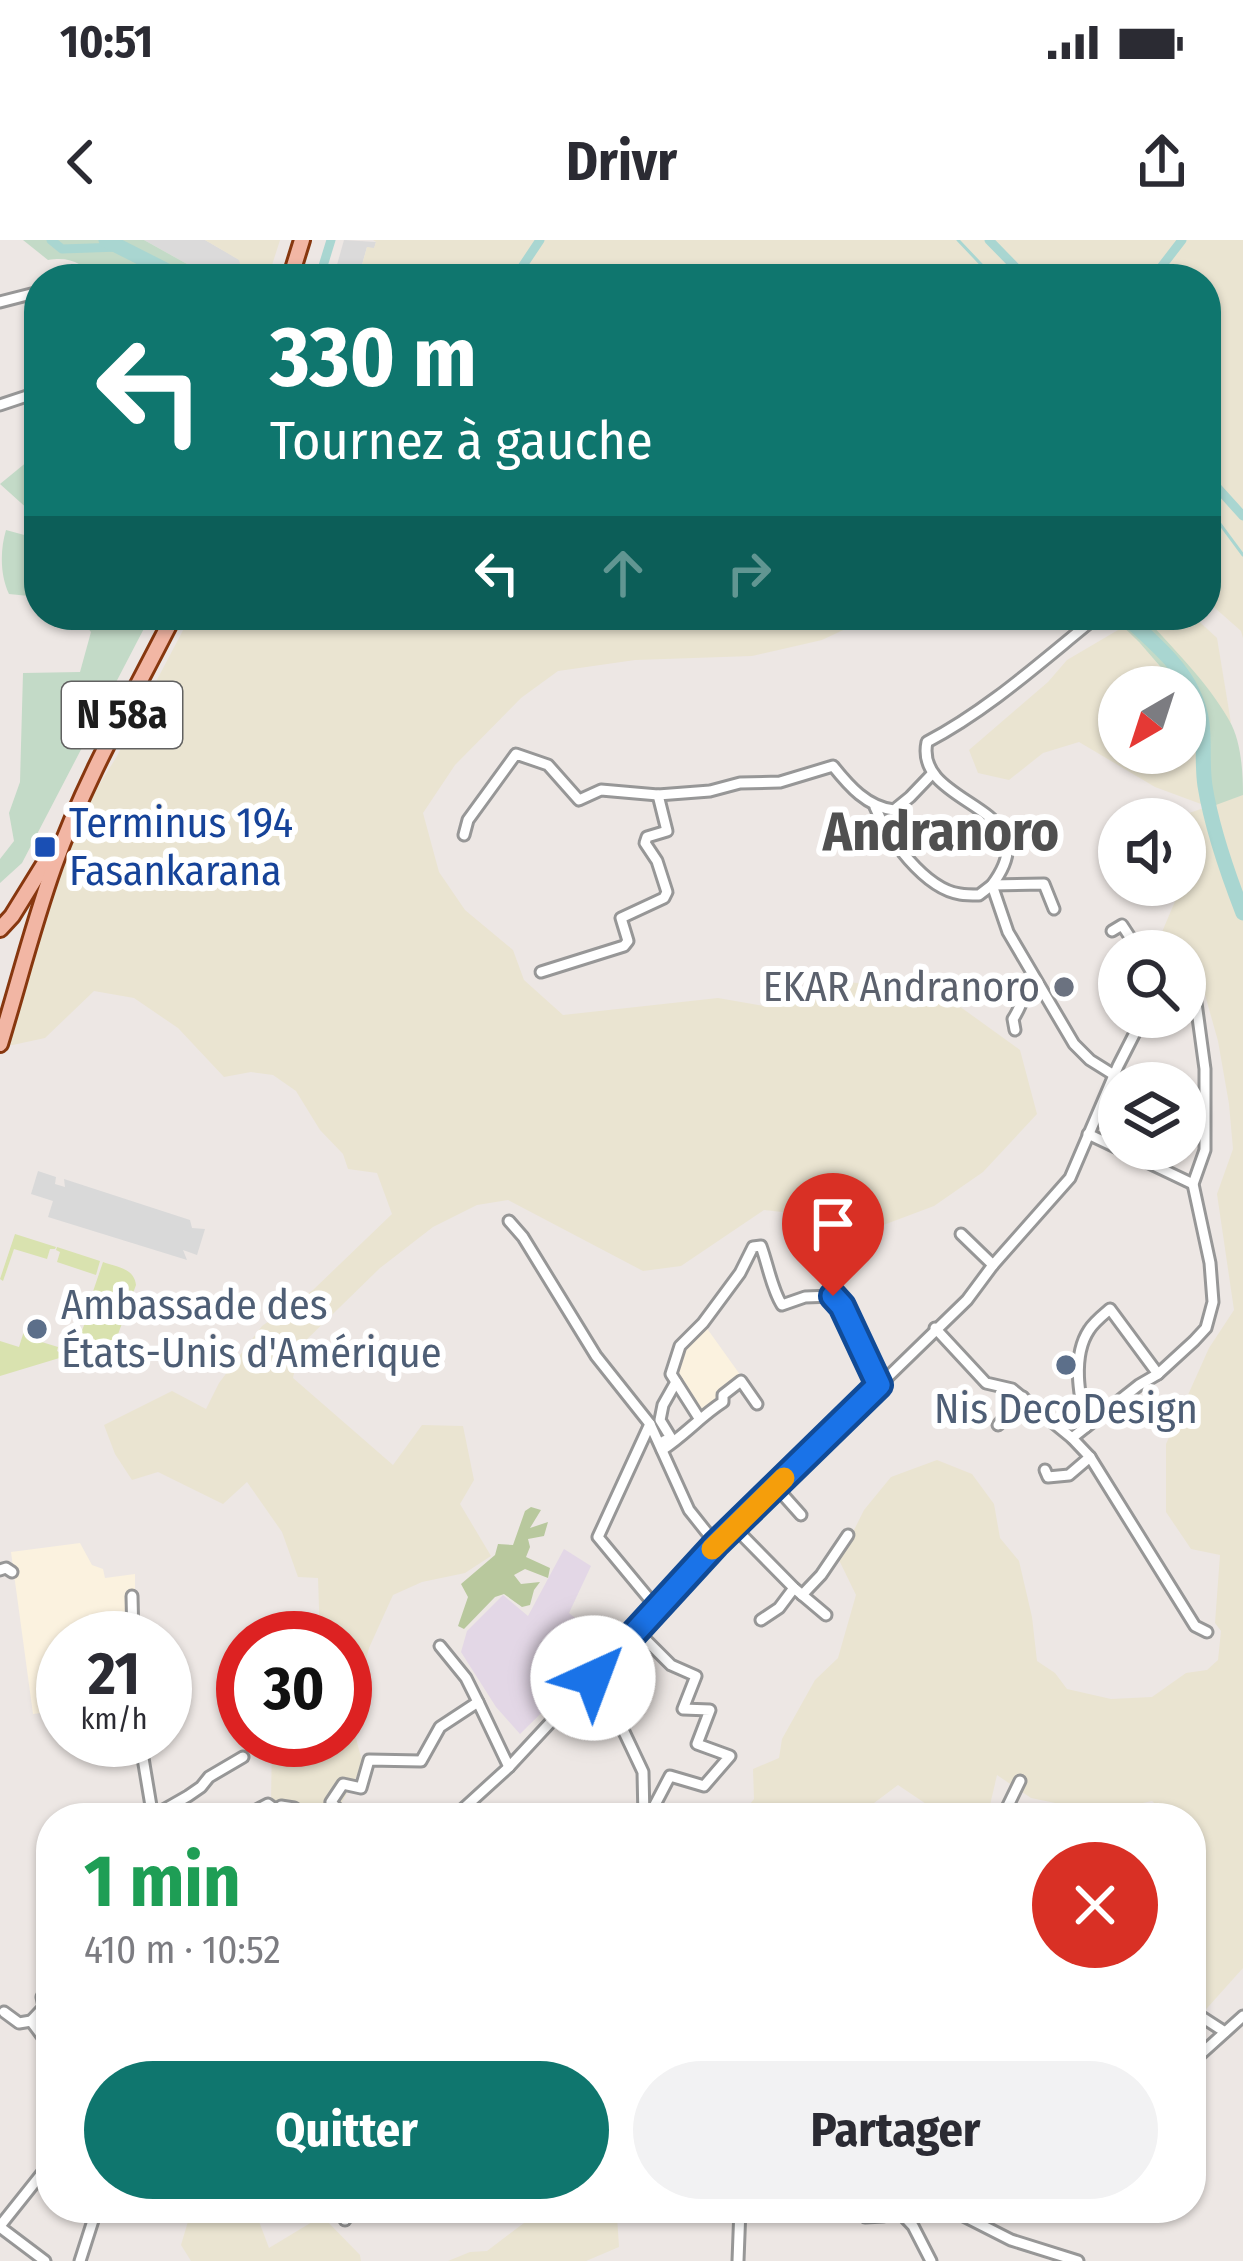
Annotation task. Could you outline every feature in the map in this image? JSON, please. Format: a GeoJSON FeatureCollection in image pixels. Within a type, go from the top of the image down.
{"type":"FeatureCollection","features":[{"type":"Feature","properties":{"kind":"main road","name":"N 58a"},"geometry":{"type":"LineString","coordinates":[[0,1044],[74,816],[166,630]]}},
{"type":"Feature","properties":{"kind":"main road"},"geometry":{"type":"LineString","coordinates":[[0,928],[74,816]]}},
{"type":"Feature","properties":{"kind":"street"},"geometry":{"type":"LineString","coordinates":[[875,806],[883,828],[899,848],[939,886],[957,894],[979,895],[992,885],[1009,853],[1006,835],[932,774],[926,762],[927,742],[990,702],[1080,630]]}},
{"type":"Feature","properties":{"kind":"street"},"geometry":{"type":"LineString","coordinates":[[464,835],[468,820],[516,754],[548,765],[579,800],[602,790],[658,795],[710,791],[740,782],[780,782],[833,766],[875,806],[894,810],[932,774]]}},
{"type":"Feature","properties":{"kind":"street"},"geometry":{"type":"LineString","coordinates":[[541,972],[624,946],[628,941],[621,918],[664,898],[667,892],[657,861],[645,843],[647,837],[667,830],[658,795]]}},
{"type":"Feature","properties":{"kind":"street"},"geometry":{"type":"LineString","coordinates":[[992,885],[1044,884],[1054,909]]}},
{"type":"Feature","properties":{"kind":"street"},"geometry":{"type":"LineString","coordinates":[[992,885],[1007,932],[1074,1044],[1098,1065]]}},
{"type":"Feature","properties":{"kind":"street"},"geometry":{"type":"LineString","coordinates":[[1015,1030],[1012,1019],[1022,1007],[1025,991],[1036,981]]}},
{"type":"Feature","properties":{"kind":"street"},"geometry":{"type":"LineString","coordinates":[[1072,1438],[1158,1374],[1206,1328],[1213,1302],[1210,1263],[1193,1184],[1205,1150],[1201,1038]]}},
{"type":"Feature","properties":{"kind":"street"},"geometry":{"type":"LineString","coordinates":[[469,1803],[716,1544],[967,1300],[1070,1178],[1098,1111]]}},
{"type":"Feature","properties":{"kind":"street"},"geometry":{"type":"LineString","coordinates":[[1088,1134],[1193,1184]]}},
{"type":"Feature","properties":{"kind":"street"},"geometry":{"type":"LineString","coordinates":[[509,1221],[596,1356],[650,1424],[689,1510],[716,1544]]}},
{"type":"Feature","properties":{"kind":"street"},"geometry":{"type":"LineString","coordinates":[[961,1234],[994,1265]]}},
{"type":"Feature","properties":{"kind":"street"},"geometry":{"type":"LineString","coordinates":[[699,1418],[671,1374],[680,1346],[740,1273],[753,1247],[761,1246],[782,1305],[805,1297],[833,1296],[879,1385]]}},
{"type":"Feature","properties":{"kind":"street"},"geometry":{"type":"LineString","coordinates":[[1086,1427],[1079,1389],[1084,1341],[1110,1309],[1158,1374]]}},
{"type":"Feature","properties":{"kind":"street"},"geometry":{"type":"LineString","coordinates":[[935,1328],[986,1383],[1012,1389],[1090,1457],[1195,1626],[1207,1632]]}},
{"type":"Feature","properties":{"kind":"street"},"geometry":{"type":"LineString","coordinates":[[662,1450],[723,1402],[723,1395],[741,1381],[758,1404]]}},
{"type":"Feature","properties":{"kind":"street"},"geometry":{"type":"LineString","coordinates":[[662,1450],[670,1438],[660,1420],[663,1405],[676,1382]]}},
{"type":"Feature","properties":{"kind":"street"},"geometry":{"type":"LineString","coordinates":[[998,1425],[1023,1397]]}},
{"type":"Feature","properties":{"kind":"street"},"geometry":{"type":"LineString","coordinates":[[650,1424],[598,1538],[656,1607]]}},
{"type":"Feature","properties":{"kind":"street"},"geometry":{"type":"LineString","coordinates":[[1046,1470],[1048,1478],[1069,1475],[1090,1457]]}},
{"type":"Feature","properties":{"kind":"street"},"geometry":{"type":"LineString","coordinates":[[776,1486],[801,1515]]}},
{"type":"Feature","properties":{"kind":"street"},"geometry":{"type":"LineString","coordinates":[[735,1528],[826,1615]]}},
{"type":"Feature","properties":{"kind":"street"},"geometry":{"type":"LineString","coordinates":[[761,1620],[821,1575],[848,1535]]}},
{"type":"Feature","properties":{"kind":"street"},"geometry":{"type":"LineString","coordinates":[[132,1596],[132,1611]]}},
{"type":"Feature","properties":{"kind":"street"},"geometry":{"type":"LineString","coordinates":[[637,1631],[671,1665],[696,1676],[683,1709],[710,1710],[697,1744],[730,1756],[704,1786],[670,1776],[655,1803]]}},
{"type":"Feature","properties":{"kind":"street"},"geometry":{"type":"LineString","coordinates":[[440,1646],[466,1678],[508,1767]]}},
{"type":"Feature","properties":{"kind":"street"},"geometry":{"type":"LineString","coordinates":[[593,1678],[643,1772],[645,1803]]}},
{"type":"Feature","properties":{"kind":"street"},"geometry":{"type":"LineString","coordinates":[[332,1803],[343,1784],[361,1788],[369,1760],[421,1761],[440,1727],[478,1702]]}},
{"type":"Feature","properties":{"kind":"street"},"geometry":{"type":"LineString","coordinates":[[145,1767],[151,1803]]}},
{"type":"Feature","properties":{"kind":"street"},"geometry":{"type":"LineString","coordinates":[[176,1803],[226,1767]]}},
{"type":"Feature","properties":{"kind":"street"},"geometry":{"type":"LineString","coordinates":[[1009,1803],[1020,1781]]}},
{"type":"Feature","properties":{"kind":"street"},"geometry":{"type":"LineString","coordinates":[[4,2012],[19,2023],[36,2016]]}},
{"type":"Feature","properties":{"kind":"street"},"geometry":{"type":"LineString","coordinates":[[1206,2050],[1243,2016]]}},
{"type":"Feature","properties":{"kind":"street"},"geometry":{"type":"LineString","coordinates":[[1206,2019],[1226,2032]]}},
{"type":"Feature","properties":{"kind":"street"},"geometry":{"type":"LineString","coordinates":[[31,2021],[36,2028]]}},
{"type":"Feature","properties":{"kind":"street"},"geometry":{"type":"LineString","coordinates":[[36,2181],[0,2227],[45,2261]]}},
{"type":"Feature","properties":{"kind":"street"},"geometry":{"type":"LineString","coordinates":[[80,2261],[92,2223]]}},
{"type":"Feature","properties":{"kind":"street"},"geometry":{"type":"LineString","coordinates":[[738,2261],[739,2223]]}},
{"type":"Feature","properties":{"kind":"street"},"geometry":{"type":"LineString","coordinates":[[910,2223],[931,2261]]}},
{"type":"Feature","properties":{"kind":"street"},"geometry":{"type":"LineString","coordinates":[[978,2223],[1011,2240],[1078,2261]]}},
{"type":"Feature","properties":{"kind":"shaded area"},"geometry":{"type":"Polygon","coordinates":[[[144,240],[205,240],[241,264],[187,264],[144,240]]]}},
{"type":"Feature","properties":{"kind":"shaded area"},"geometry":{"type":"Polygon","coordinates":[[[205,240],[280,240],[272,264],[240,264],[205,240]]]}},
{"type":"Feature","properties":{"kind":"shaded area"},"geometry":{"type":"Polygon","coordinates":[[[344,240],[376,242],[374,249],[367,247],[362,264],[337,264],[344,240]]]}},
{"type":"Feature","properties":{"kind":"shaded area"},"geometry":{"type":"Polygon","coordinates":[[[373,240],[1243,240],[1243,638],[1221,613],[1221,264],[362,264],[367,247],[374,248],[373,240]]]}},
{"type":"Feature","properties":{"kind":"shaded area"},"geometry":{"type":"Polygon","coordinates":[[[183,630],[843,630],[822,640],[752,656],[635,660],[558,671],[521,698],[455,765],[423,813],[439,872],[465,910],[513,950],[524,980],[563,1015],[718,998],[770,1007],[826,982],[930,985],[1020,1050],[1037,1114],[983,1172],[934,1206],[878,1227],[841,1227],[764,1210],[681,1266],[643,1271],[508,1200],[477,1205],[433,1227],[380,1268],[299,1347],[293,1378],[393,1465],[422,1425],[463,1426],[474,1480],[460,1504],[491,1556],[465,1573],[422,1582],[393,1595],[372,1641],[372,1611],[319,1611],[318,1578],[298,1577],[282,1532],[247,1482],[223,1504],[158,1472],[132,1480],[104,1425],[172,1391],[206,1409],[219,1383],[262,1326],[313,1290],[392,1214],[377,1173],[348,1169],[343,1154],[320,1130],[296,1091],[273,1075],[251,1072],[224,1077],[178,1028],[134,998],[94,991],[45,1038],[8,1046],[72,829],[117,756],[183,630]]]}},
{"type":"Feature","properties":{"kind":"shaded area"},"geometry":{"type":"Polygon","coordinates":[[[1118,630],[1127,630],[1160,666],[1098,666],[1098,753],[1079,742],[1043,753],[1009,780],[978,773],[969,750],[1067,660],[1118,630]]]}},
{"type":"Feature","properties":{"kind":"shaded area"},"geometry":{"type":"Polygon","coordinates":[[[1155,630],[1208,630],[1217,638],[1231,723],[1206,692],[1206,666],[1185,666],[1155,630]]]}},
{"type":"Feature","properties":{"kind":"shaded area"},"geometry":{"type":"Polygon","coordinates":[[[1133,774],[1199,774],[1201,798],[1185,798],[1133,774]]]}},
{"type":"Feature","properties":{"kind":"shaded area"},"geometry":{"type":"Polygon","coordinates":[[[1243,795],[1243,1968],[1206,2009],[1206,1803],[1055,1803],[1031,1798],[997,1775],[990,1803],[925,1803],[898,1785],[874,1803],[751,1803],[753,1769],[779,1758],[782,1739],[815,1680],[838,1658],[856,1595],[839,1560],[864,1510],[891,1477],[937,1460],[972,1474],[994,1504],[1000,1538],[1019,1561],[1037,1661],[1067,1689],[1111,1699],[1152,1697],[1186,1673],[1207,1670],[1218,1660],[1221,1631],[1215,1623],[1220,1555],[1191,1549],[1166,1512],[1166,1444],[1209,1348],[1234,1310],[1217,1194],[1233,1149],[1218,1041],[1206,998],[1206,930],[1163,930],[1173,906],[1206,906],[1206,807],[1243,795]]]}},
{"type":"Feature","properties":{"kind":"shaded area"},"geometry":{"type":"Polygon","coordinates":[[[38,1171],[56,1177],[55,1184],[65,1187],[64,1179],[190,1220],[192,1228],[205,1229],[197,1255],[183,1250],[187,1260],[48,1217],[53,1201],[31,1194],[38,1171]]]}},
{"type":"Feature","properties":{"kind":"shaded area"},"geometry":{"type":"Polygon","coordinates":[[[706,1327],[741,1376],[700,1413],[676,1375],[684,1348],[706,1327]]]}},
{"type":"Feature","properties":{"kind":"shaded area"},"geometry":{"type":"Polygon","coordinates":[[[80,1543],[92,1565],[103,1569],[105,1578],[135,1574],[135,1611],[36,1611],[36,1714],[33,1714],[11,1552],[80,1543]]]}},
{"type":"Feature","properties":{"kind":"shaded area"},"geometry":{"type":"Polygon","coordinates":[[[564,1549],[591,1566],[569,1613],[609,1646],[520,1734],[496,1707],[461,1652],[467,1631],[503,1595],[528,1616],[564,1549]]]}},
{"type":"Feature","properties":{"kind":"shaded area"},"geometry":{"type":"Polygon","coordinates":[[[272,1767],[362,1767],[341,1803],[271,1801],[272,1767]]]}},
{"type":"Feature","properties":{"kind":"shaded area"},"geometry":{"type":"Polygon","coordinates":[[[188,2223],[260,2223],[269,2248],[310,2223],[329,2223],[361,2261],[191,2261],[181,2245],[188,2223]]]}},
{"type":"Feature","properties":{"kind":"shaded area"},"geometry":{"type":"Polygon","coordinates":[[[524,2223],[617,2223],[619,2247],[586,2261],[448,2261],[487,2251],[524,2223]]]}},
{"type":"Feature","properties":{"kind":"green space"},"geometry":{"type":"Polygon","coordinates":[[[23,240],[144,240],[187,264],[79,264],[48,260],[23,240]]]}},
{"type":"Feature","properties":{"kind":"green space"},"geometry":{"type":"Polygon","coordinates":[[[24,464],[24,506],[0,484],[24,464]]]}},
{"type":"Feature","properties":{"kind":"green space"},"geometry":{"type":"Polygon","coordinates":[[[6,530],[24,535],[24,596],[9,594],[4,579],[6,530]]]}},
{"type":"Feature","properties":{"kind":"green space"},"geometry":{"type":"Polygon","coordinates":[[[143,630],[22,863],[0,883],[0,859],[14,841],[9,813],[20,782],[23,673],[80,672],[91,632],[143,630]]]}},
{"type":"Feature","properties":{"kind":"green space"},"geometry":{"type":"Polygon","coordinates":[[[1127,630],[1157,630],[1190,666],[1160,666],[1127,630]]]}},
{"type":"Feature","properties":{"kind":"green space"},"geometry":{"type":"Polygon","coordinates":[[[1206,687],[1236,737],[1243,795],[1206,809],[1206,798],[1201,798],[1199,774],[1206,774],[1206,687]]]}},
{"type":"Feature","properties":{"kind":"green space"},"geometry":{"type":"Polygon","coordinates":[[[15,1234],[56,1247],[47,1259],[14,1249],[3,1281],[0,1279],[15,1234]]]}},
{"type":"Feature","properties":{"kind":"green space"},"geometry":{"type":"Polygon","coordinates":[[[57,1247],[100,1261],[96,1275],[57,1262],[57,1247]]]}},
{"type":"Feature","properties":{"kind":"green space"},"geometry":{"type":"Polygon","coordinates":[[[103,1262],[128,1272],[136,1285],[113,1348],[73,1361],[72,1357],[103,1262]]]}},
{"type":"Feature","properties":{"kind":"green space"},"geometry":{"type":"Polygon","coordinates":[[[25,1328],[34,1331],[32,1339],[58,1347],[66,1356],[0,1376],[0,1341],[19,1347],[25,1328]]]}},
{"type":"Feature","properties":{"kind":"green space"},"geometry":{"type":"Polygon","coordinates":[[[531,1507],[541,1510],[530,1528],[548,1522],[544,1536],[528,1539],[526,1557],[550,1568],[548,1578],[525,1569],[514,1575],[521,1584],[540,1582],[530,1605],[522,1607],[504,1594],[495,1597],[464,1629],[458,1626],[468,1597],[461,1584],[495,1555],[498,1544],[513,1545],[525,1511],[531,1507]]]}},
{"type":"Feature","properties":{"kind":"waterway"},"geometry":{"type":"LineString","coordinates":[[51,240],[62,249],[120,247]]}},
{"type":"Feature","properties":{"kind":"waterway"},"geometry":{"type":"LineString","coordinates":[[106,240],[153,264]]}},
{"type":"Feature","properties":{"kind":"waterway"},"geometry":{"type":"LineString","coordinates":[[324,264],[331,240]]}},
{"type":"Feature","properties":{"kind":"waterway"},"geometry":{"type":"LineString","coordinates":[[524,264],[540,240]]}},
{"type":"Feature","properties":{"kind":"waterway"},"geometry":{"type":"LineString","coordinates":[[958,240],[981,264]]}},
{"type":"Feature","properties":{"kind":"waterway"},"geometry":{"type":"LineString","coordinates":[[989,240],[1012,264]]}},
{"type":"Feature","properties":{"kind":"waterway"},"geometry":{"type":"LineString","coordinates":[[1164,264],[1182,240]]}},
{"type":"Feature","properties":{"kind":"waterway"},"geometry":{"type":"LineString","coordinates":[[1221,492],[1243,516]]}},
{"type":"Feature","properties":{"kind":"waterway"},"geometry":{"type":"LineString","coordinates":[[1221,525],[1243,555]]}},
{"type":"Feature","properties":{"kind":"waterway"},"geometry":{"type":"LineString","coordinates":[[1139,630],[1171,661],[1198,705],[1208,802],[1243,913]]}},
{"type":"Feature","properties":{"kind":"slow traffic"},"geometry":{"type":"LineString","coordinates":[[712,1549],[784,1478]]}},
{"type":"Feature","properties":{"kind":"place","name":"Terminus 194 Fasankarana"},"geometry":{"type":"Point","coordinates":[45,847]}},
{"type":"Feature","properties":{"kind":"place","name":"EKAR Andranoro"},"geometry":{"type":"Point","coordinates":[1064,987]}},
{"type":"Feature","properties":{"kind":"place","name":"Ambassade des États-Unis d'Amérique"},"geometry":{"type":"Point","coordinates":[37,1329]}},
{"type":"Feature","properties":{"kind":"place","name":"Nis DecoDesign"},"geometry":{"type":"Point","coordinates":[1066,1365]}},
{"type":"Feature","properties":{"kind":"district","name":"Andranoro"},"geometry":{"type":"Point","coordinates":[941,832]}},
{"type":"Feature","properties":{"kind":"route"},"geometry":{"type":"LineString","coordinates":[[593,1678],[716,1544],[879,1385],[833,1296]]}}]}
